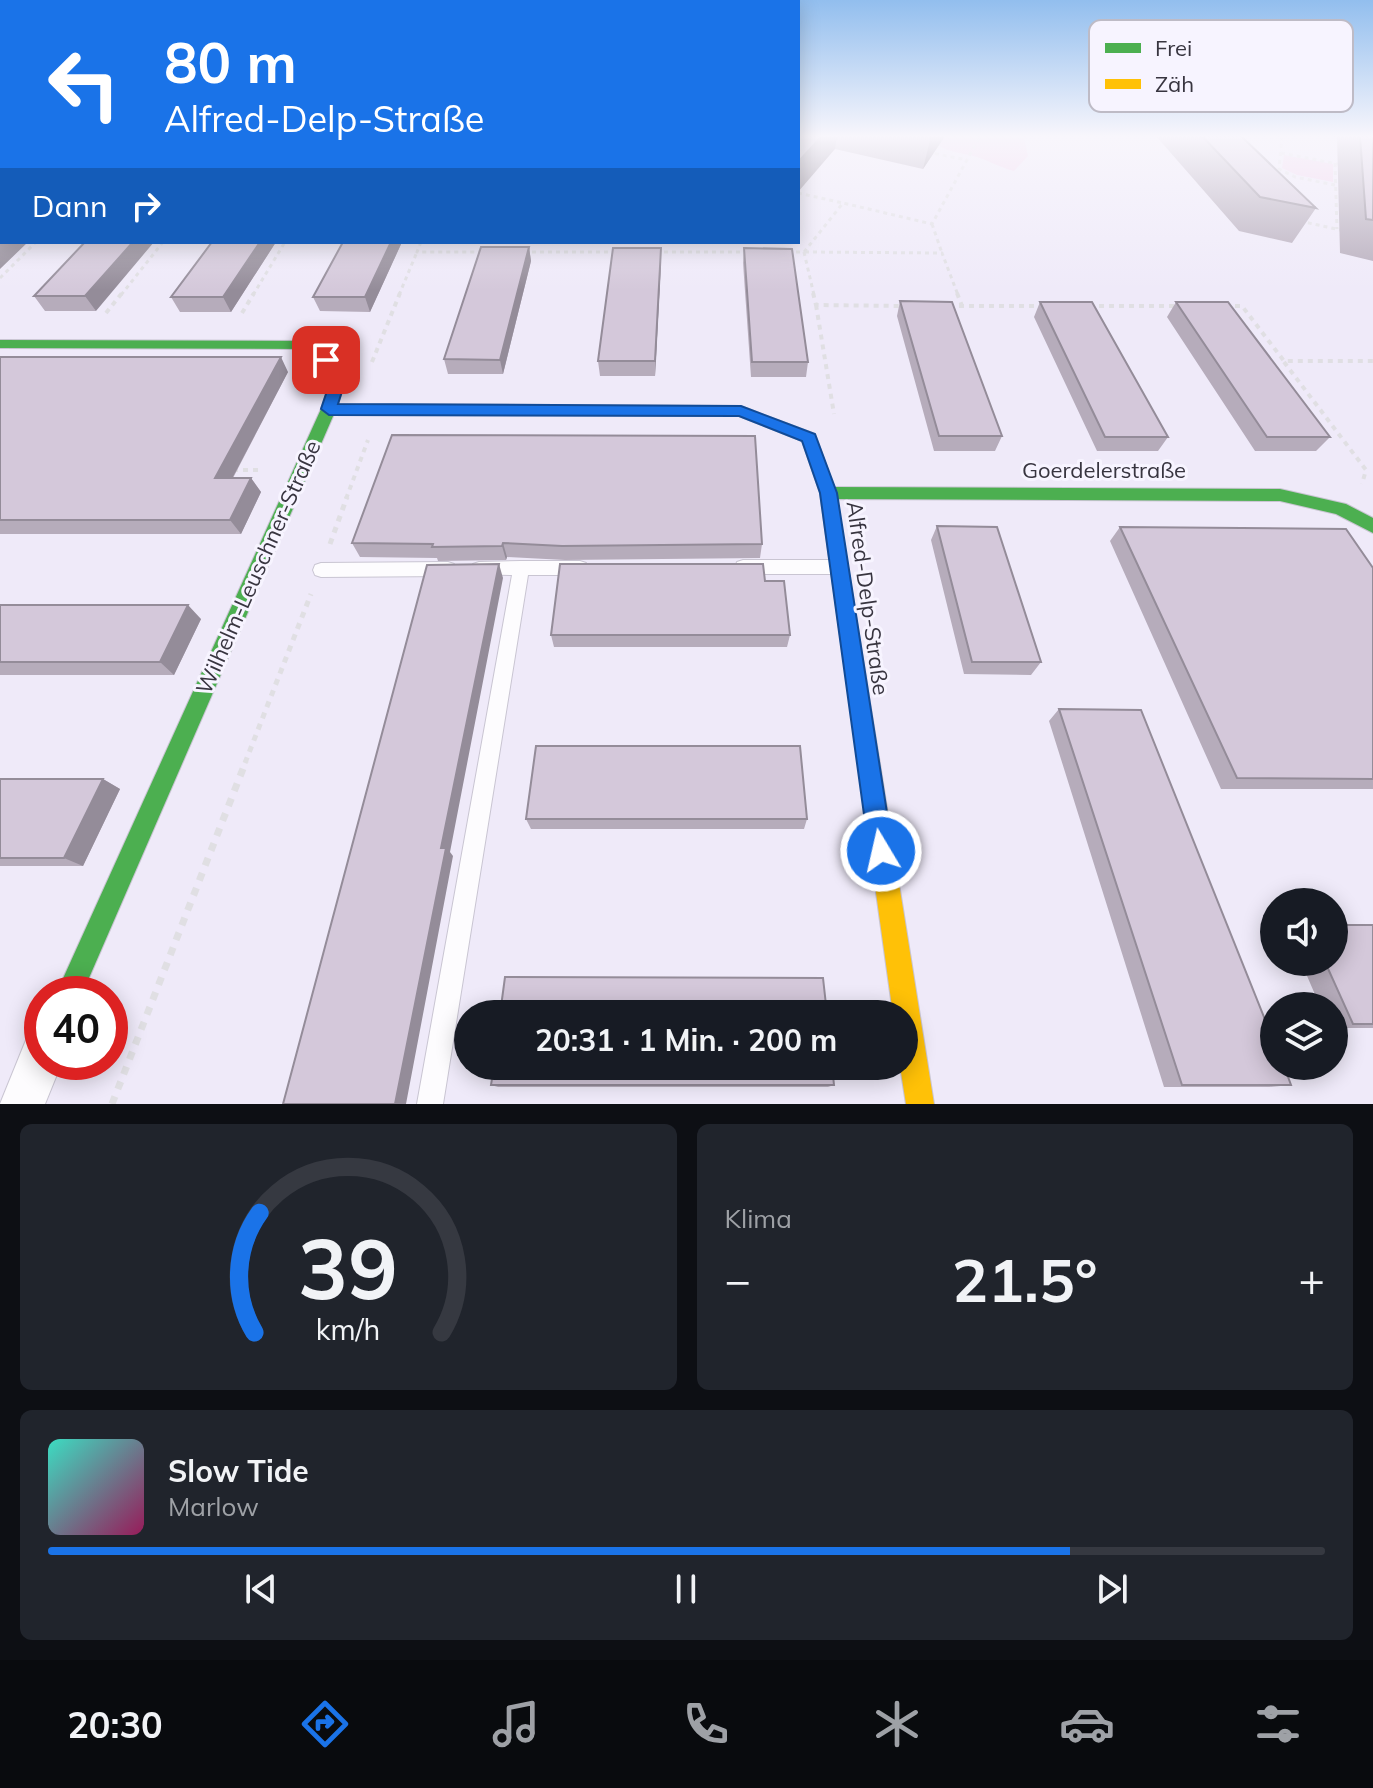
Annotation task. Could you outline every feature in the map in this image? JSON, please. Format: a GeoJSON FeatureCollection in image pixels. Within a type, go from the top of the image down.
{"type":"FeatureCollection","features":[{"type":"Feature","properties":{"kind":"street"},"geometry":{"type":"LineString","coordinates":[[0,344],[313,345],[340,376]]}},
{"type":"Feature","properties":{"kind":"street","name":"Wilhelm-Leuschner-Straße"},"geometry":{"type":"LineString","coordinates":[[77,976],[329,409],[340,376]]}},
{"type":"Feature","properties":{"kind":"street"},"geometry":{"type":"LineString","coordinates":[[329,409],[741,411],[809,438]]}},
{"type":"Feature","properties":{"kind":"street","name":"Alfred-Delp-Straße"},"geometry":{"type":"LineString","coordinates":[[809,438],[828,493],[920,1104]]}},
{"type":"Feature","properties":{"kind":"street","name":"Goerdelerstraße"},"geometry":{"type":"LineString","coordinates":[[828,493],[1280,495],[1322,502],[1353,513],[1373,526]]}},
{"type":"Feature","properties":{"kind":"street"},"geometry":{"type":"LineString","coordinates":[[21,1104],[32,1080]]}},
{"type":"Feature","properties":{"kind":"lane"},"geometry":{"type":"LineString","coordinates":[[727,567],[838,567]]}},
{"type":"Feature","properties":{"kind":"lane"},"geometry":{"type":"LineString","coordinates":[[430,1104],[521,568]]}},
{"type":"Feature","properties":{"kind":"lane"},"geometry":{"type":"LineString","coordinates":[[321,570],[600,568]]}},
{"type":"Feature","properties":{"kind":"path"},"geometry":{"type":"LineString","coordinates":[[952,188],[932,224],[962,306]]}},
{"type":"Feature","properties":{"kind":"path"},"geometry":{"type":"LineString","coordinates":[[1335,188],[1337,229]]}},
{"type":"Feature","properties":{"kind":"path"},"geometry":{"type":"LineString","coordinates":[[800,193],[932,224]]}},
{"type":"Feature","properties":{"kind":"path"},"geometry":{"type":"LineString","coordinates":[[804,252],[843,203]]}},
{"type":"Feature","properties":{"kind":"path"},"geometry":{"type":"LineString","coordinates":[[1293,220],[1349,232]]}},
{"type":"Feature","properties":{"kind":"path"},"geometry":{"type":"LineString","coordinates":[[0,278],[34,244]]}},
{"type":"Feature","properties":{"kind":"path"},"geometry":{"type":"LineString","coordinates":[[81,344],[161,244]]}},
{"type":"Feature","properties":{"kind":"path"},"geometry":{"type":"LineString","coordinates":[[223,345],[284,244]]}},
{"type":"Feature","properties":{"kind":"path"},"geometry":{"type":"LineString","coordinates":[[340,376],[369,368],[420,244]]}},
{"type":"Feature","properties":{"kind":"path"},"geometry":{"type":"LineString","coordinates":[[417,252],[495,252]]}},
{"type":"Feature","properties":{"kind":"path"},"geometry":{"type":"LineString","coordinates":[[510,252],[619,252]]}},
{"type":"Feature","properties":{"kind":"path"},"geometry":{"type":"LineString","coordinates":[[650,252],[758,252]]}},
{"type":"Feature","properties":{"kind":"path"},"geometry":{"type":"LineString","coordinates":[[773,252],[942,253]]}},
{"type":"Feature","properties":{"kind":"path"},"geometry":{"type":"LineString","coordinates":[[804,252],[816,305],[835,426],[809,438]]}},
{"type":"Feature","properties":{"kind":"path"},"geometry":{"type":"LineString","coordinates":[[816,305],[904,306]]}},
{"type":"Feature","properties":{"kind":"path"},"geometry":{"type":"LineString","coordinates":[[948,306],[1056,306]]}},
{"type":"Feature","properties":{"kind":"path"},"geometry":{"type":"LineString","coordinates":[[1087,306],[1180,306]]}},
{"type":"Feature","properties":{"kind":"path"},"geometry":{"type":"LineString","coordinates":[[1211,306],[1242,306],[1366,470],[1353,513]]}},
{"type":"Feature","properties":{"kind":"path"},"geometry":{"type":"LineString","coordinates":[[1284,361],[1373,361]]}},
{"type":"Feature","properties":{"kind":"path"},"geometry":{"type":"LineString","coordinates":[[112,1104],[321,570],[379,409]]}},
{"type":"Feature","properties":{"kind":"path"},"geometry":{"type":"LineString","coordinates":[[221,470],[300,470]]}},
{"type":"Feature","properties":{"kind":"building"},"geometry":{"type":"Polygon","coordinates":[[[1251,188],[1295,188],[1316,208],[1260,197],[1251,188]]]}},
{"type":"Feature","properties":{"kind":"building"},"geometry":{"type":"Polygon","coordinates":[[[1364,188],[1373,188],[1373,220],[1366,219],[1364,188]]]}},
{"type":"Feature","properties":{"kind":"building"},"geometry":{"type":"Polygon","coordinates":[[[83,244],[131,244],[85,296],[34,296],[83,244]]]}},
{"type":"Feature","properties":{"kind":"building"},"geometry":{"type":"Polygon","coordinates":[[[211,244],[259,244],[223,297],[171,297],[211,244]]]}},
{"type":"Feature","properties":{"kind":"building"},"geometry":{"type":"Polygon","coordinates":[[[342,244],[390,244],[365,297],[313,297],[342,244]]]}},
{"type":"Feature","properties":{"kind":"building"},"geometry":{"type":"Polygon","coordinates":[[[481,247],[529,247],[500,360],[444,359],[481,247]]]}},
{"type":"Feature","properties":{"kind":"building"},"geometry":{"type":"Polygon","coordinates":[[[613,248],[661,248],[655,361],[598,361],[613,248]]]}},
{"type":"Feature","properties":{"kind":"building"},"geometry":{"type":"Polygon","coordinates":[[[744,248],[792,249],[808,362],[752,362],[744,248]]]}},
{"type":"Feature","properties":{"kind":"building"},"geometry":{"type":"Polygon","coordinates":[[[900,301],[952,302],[1002,436],[939,436],[900,301]]]}},
{"type":"Feature","properties":{"kind":"building"},"geometry":{"type":"Polygon","coordinates":[[[1040,302],[1092,302],[1168,437],[1105,437],[1040,302]]]}},
{"type":"Feature","properties":{"kind":"building"},"geometry":{"type":"Polygon","coordinates":[[[1176,302],[1228,302],[1330,437],[1267,437],[1176,302]]]}},
{"type":"Feature","properties":{"kind":"building"},"geometry":{"type":"Polygon","coordinates":[[[0,357],[281,357],[215,478],[251,478],[230,520],[0,520],[0,357]]]}},
{"type":"Feature","properties":{"kind":"building"},"geometry":{"type":"Polygon","coordinates":[[[392,435],[755,436],[762,544],[562,546],[503,543],[502,546],[432,547],[433,544],[352,543],[392,435]]]}},
{"type":"Feature","properties":{"kind":"building"},"geometry":{"type":"Polygon","coordinates":[[[937,526],[997,527],[1041,662],[972,662],[937,526]]]}},
{"type":"Feature","properties":{"kind":"building"},"geometry":{"type":"Polygon","coordinates":[[[1120,527],[1346,529],[1373,568],[1373,779],[1237,778],[1120,527]]]}},
{"type":"Feature","properties":{"kind":"building"},"geometry":{"type":"Polygon","coordinates":[[[499,564],[441,848],[446,848],[395,1104],[283,1104],[427,565],[499,564]]]}},
{"type":"Feature","properties":{"kind":"building"},"geometry":{"type":"Polygon","coordinates":[[[560,564],[763,564],[765,581],[784,581],[790,635],[551,635],[560,564]]]}},
{"type":"Feature","properties":{"kind":"building"},"geometry":{"type":"Polygon","coordinates":[[[0,605],[188,605],[160,662],[0,662],[0,605]]]}},
{"type":"Feature","properties":{"kind":"building"},"geometry":{"type":"Polygon","coordinates":[[[1059,709],[1141,710],[1260,1007],[1260,1080],[1289,1080],[1291,1085],[1182,1085],[1059,709]]]}},
{"type":"Feature","properties":{"kind":"building"},"geometry":{"type":"Polygon","coordinates":[[[536,746],[800,746],[807,819],[526,819],[536,746]]]}},
{"type":"Feature","properties":{"kind":"building"},"geometry":{"type":"Polygon","coordinates":[[[0,779],[103,779],[64,858],[0,858],[0,779]]]}},
{"type":"Feature","properties":{"kind":"building"},"geometry":{"type":"Polygon","coordinates":[[[1348,925],[1373,925],[1373,1024],[1353,1024],[1348,1013],[1348,992],[1339,992],[1331,976],[1348,976],[1348,925]]]}},
{"type":"Feature","properties":{"kind":"building"},"geometry":{"type":"Polygon","coordinates":[[[505,977],[823,978],[825,1000],[502,1000],[505,977]]]}},
{"type":"Feature","properties":{"kind":"building"},"geometry":{"type":"Polygon","coordinates":[[[492,1080],[833,1080],[834,1085],[491,1085],[492,1080]]]}},
{"type":"Feature","properties":{"kind":"traffic: fast"},"geometry":{"type":"LineString","coordinates":[[0,344],[313,345],[340,376],[329,409],[77,976]]}},
{"type":"Feature","properties":{"kind":"traffic: fast"},"geometry":{"type":"LineString","coordinates":[[329,409],[741,411],[809,438],[828,493],[869,764]]}},
{"type":"Feature","properties":{"kind":"traffic: fast"},"geometry":{"type":"LineString","coordinates":[[828,493],[1280,495],[1340,509],[1373,526]]}},
{"type":"Feature","properties":{"kind":"traffic: slow"},"geometry":{"type":"LineString","coordinates":[[869,764],[920,1104]]}},
{"type":"Feature","properties":{"kind":"route"},"geometry":{"type":"LineString","coordinates":[[326,360],[340,376],[329,409],[741,411],[809,438],[828,493],[881,851]]}}]}
